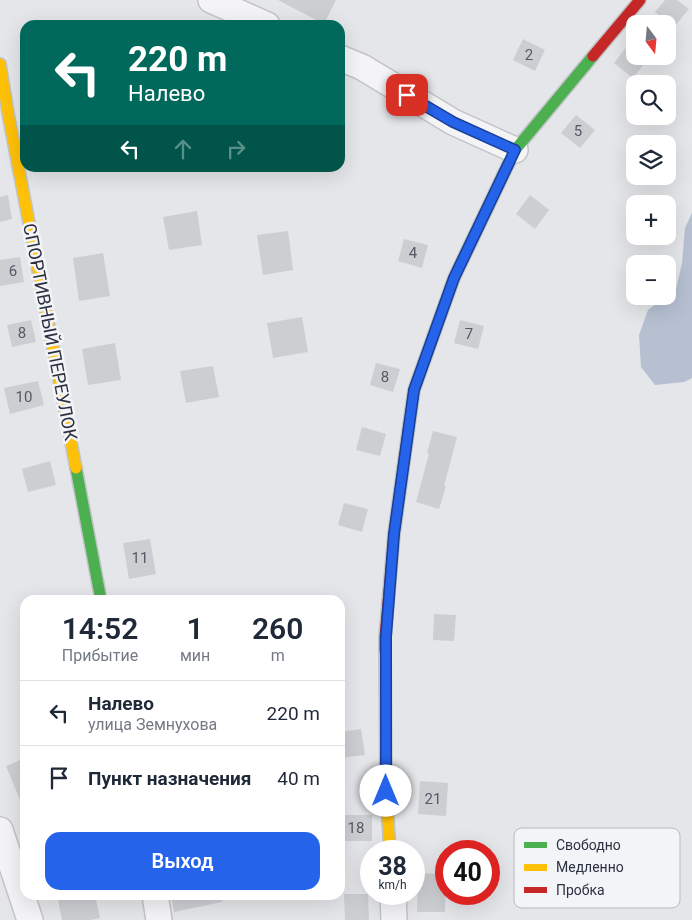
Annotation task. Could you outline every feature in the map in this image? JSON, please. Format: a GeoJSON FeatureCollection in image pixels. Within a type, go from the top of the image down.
{"type":"FeatureCollection","features":[{"type":"Feature","properties":{"kind":"street"},"geometry":{"type":"LineString","coordinates":[[210,0],[256,20]]}},
{"type":"Feature","properties":{"kind":"street"},"geometry":{"type":"LineString","coordinates":[[389,840],[386,791],[386,636],[394,534],[414,390],[454,278],[515,150],[640,0]]}},
{"type":"Feature","properties":{"kind":"street"},"geometry":{"type":"LineString","coordinates":[[345,60],[362,67],[453,122],[515,150]]}},
{"type":"Feature","properties":{"kind":"street","name":"СПОРТИВНЫЙ ПЕРЕУЛОК"},"geometry":{"type":"LineString","coordinates":[[0,64],[100,595]]}},
{"type":"Feature","properties":{"kind":"street"},"geometry":{"type":"LineString","coordinates":[[0,830],[20,890]]}},
{"type":"Feature","properties":{"kind":"street"},"geometry":{"type":"LineString","coordinates":[[23,900],[30,920]]}},
{"type":"Feature","properties":{"kind":"street"},"geometry":{"type":"LineString","coordinates":[[156,900],[159,920]]}},
{"type":"Feature","properties":{"kind":"street"},"geometry":{"type":"LineString","coordinates":[[393,905],[394,920]]}},
{"type":"Feature","properties":{"kind":"water"},"geometry":{"type":"Polygon","coordinates":[[[692,213],[692,378],[684,382],[655,385],[641,367],[639,335],[648,310],[655,305],[676,305],[676,289],[682,263],[685,228],[692,213]]]}},
{"type":"Feature","properties":{"kind":"building"},"geometry":{"type":"Polygon","coordinates":[[[278,0],[336,0],[326,20],[316,20],[278,0]]]}},
{"type":"Feature","properties":{"kind":"building"},"geometry":{"type":"Polygon","coordinates":[[[665,0],[677,0],[689,9],[676,25],[676,15],[659,15],[655,12],[665,0]]]}},
{"type":"Feature","properties":{"kind":"building"},"geometry":{"type":"Polygon","coordinates":[[[523,39],[545,50],[535,71],[513,60],[523,39]]]}},
{"type":"Feature","properties":{"kind":"building"},"geometry":{"type":"Polygon","coordinates":[[[626,48],[626,65],[643,65],[635,75],[629,75],[614,63],[626,48]]]}},
{"type":"Feature","properties":{"kind":"building"},"geometry":{"type":"Polygon","coordinates":[[[576,115],[595,130],[580,148],[561,133],[576,115]]]}},
{"type":"Feature","properties":{"kind":"building"},"geometry":{"type":"Polygon","coordinates":[[[8,195],[12,219],[0,222],[0,197],[8,195]]]}},
{"type":"Feature","properties":{"kind":"building"},"geometry":{"type":"Polygon","coordinates":[[[530,195],[549,210],[535,229],[516,214],[530,195]]]}},
{"type":"Feature","properties":{"kind":"building"},"geometry":{"type":"Polygon","coordinates":[[[197,211],[202,245],[169,250],[163,217],[197,211]]]}},
{"type":"Feature","properties":{"kind":"building"},"geometry":{"type":"Polygon","coordinates":[[[288,231],[293,270],[263,275],[257,235],[288,231]]]}},
{"type":"Feature","properties":{"kind":"building"},"geometry":{"type":"Polygon","coordinates":[[[404,239],[428,245],[422,268],[398,261],[404,239]]]}},
{"type":"Feature","properties":{"kind":"building"},"geometry":{"type":"Polygon","coordinates":[[[103,253],[110,296],[79,301],[73,258],[103,253]]]}},
{"type":"Feature","properties":{"kind":"building"},"geometry":{"type":"Polygon","coordinates":[[[20,257],[24,282],[0,286],[0,260],[20,257]]]}},
{"type":"Feature","properties":{"kind":"building"},"geometry":{"type":"Polygon","coordinates":[[[302,317],[308,352],[273,358],[267,323],[302,317]]]}},
{"type":"Feature","properties":{"kind":"building"},"geometry":{"type":"Polygon","coordinates":[[[31,320],[36,342],[12,347],[7,325],[31,320]]]}},
{"type":"Feature","properties":{"kind":"building"},"geometry":{"type":"Polygon","coordinates":[[[460,320],[484,326],[478,349],[454,343],[460,320]]]}},
{"type":"Feature","properties":{"kind":"building"},"geometry":{"type":"Polygon","coordinates":[[[115,343],[121,380],[88,385],[82,349],[115,343]]]}},
{"type":"Feature","properties":{"kind":"building"},"geometry":{"type":"Polygon","coordinates":[[[376,363],[400,369],[393,392],[370,385],[376,363]]]}},
{"type":"Feature","properties":{"kind":"building"},"geometry":{"type":"Polygon","coordinates":[[[213,366],[219,397],[186,403],[180,371],[213,366]]]}},
{"type":"Feature","properties":{"kind":"building"},"geometry":{"type":"Polygon","coordinates":[[[38,381],[44,405],[10,414],[4,388],[38,381]]]}},
{"type":"Feature","properties":{"kind":"building"},"geometry":{"type":"Polygon","coordinates":[[[362,427],[386,434],[380,456],[356,450],[362,427]]]}},
{"type":"Feature","properties":{"kind":"building"},"geometry":{"type":"Polygon","coordinates":[[[433,431],[457,437],[439,509],[416,502],[433,431]]]}},
{"type":"Feature","properties":{"kind":"building"},"geometry":{"type":"Polygon","coordinates":[[[50,461],[56,485],[28,492],[22,469],[50,461]]]}},
{"type":"Feature","properties":{"kind":"building"},"geometry":{"type":"Polygon","coordinates":[[[344,503],[368,509],[362,532],[338,525],[344,503]]]}},
{"type":"Feature","properties":{"kind":"building"},"geometry":{"type":"Polygon","coordinates":[[[150,539],[156,574],[129,579],[123,543],[150,539]]]}},
{"type":"Feature","properties":{"kind":"building"},"geometry":{"type":"Polygon","coordinates":[[[434,614],[456,615],[454,641],[433,640],[434,614]]]}},
{"type":"Feature","properties":{"kind":"building"},"geometry":{"type":"Polygon","coordinates":[[[361,729],[365,755],[345,757],[345,731],[361,729]]]}},
{"type":"Feature","properties":{"kind":"building"},"geometry":{"type":"Polygon","coordinates":[[[20,760],[20,800],[6,766],[20,760]]]}},
{"type":"Feature","properties":{"kind":"building"},"geometry":{"type":"Polygon","coordinates":[[[420,781],[448,783],[446,816],[418,814],[420,781]]]}},
{"type":"Feature","properties":{"kind":"building"},"geometry":{"type":"Polygon","coordinates":[[[345,815],[372,815],[372,840],[345,841],[345,815]]]}},
{"type":"Feature","properties":{"kind":"building"},"geometry":{"type":"Polygon","coordinates":[[[425,873],[435,874],[435,905],[445,905],[445,912],[417,912],[417,905],[425,905],[425,873]]]}},
{"type":"Feature","properties":{"kind":"building"},"geometry":{"type":"Polygon","coordinates":[[[345,894],[360,894],[360,905],[368,905],[369,920],[345,920],[345,894]]]}},
{"type":"Feature","properties":{"kind":"building"},"geometry":{"type":"Polygon","coordinates":[[[58,900],[96,900],[100,918],[91,920],[62,920],[58,900]]]}},
{"type":"Feature","properties":{"kind":"building"},"geometry":{"type":"Polygon","coordinates":[[[172,900],[222,900],[222,902],[174,912],[172,900]]]}},
{"type":"Feature","properties":{"kind":"traffic: fast"},"geometry":{"type":"LineString","coordinates":[[409,425],[414,390],[454,278],[515,150],[593,56]]}},
{"type":"Feature","properties":{"kind":"traffic: fast"},"geometry":{"type":"LineString","coordinates":[[76,468],[100,595]]}},
{"type":"Feature","properties":{"kind":"traffic: slow"},"geometry":{"type":"LineString","coordinates":[[0,64],[76,468]]}},
{"type":"Feature","properties":{"kind":"traffic: slow"},"geometry":{"type":"LineString","coordinates":[[385,651],[386,791],[389,840]]}},
{"type":"Feature","properties":{"kind":"traffic: jam"},"geometry":{"type":"LineString","coordinates":[[593,56],[640,0]]}},
{"type":"Feature","properties":{"kind":"traffic: jam"},"geometry":{"type":"LineString","coordinates":[[385,651],[394,534],[409,425]]}},
{"type":"Feature","properties":{"kind":"route"},"geometry":{"type":"LineString","coordinates":[[386,791],[386,636],[394,534],[414,390],[454,278],[515,150],[453,122],[407,95]]}}]}
